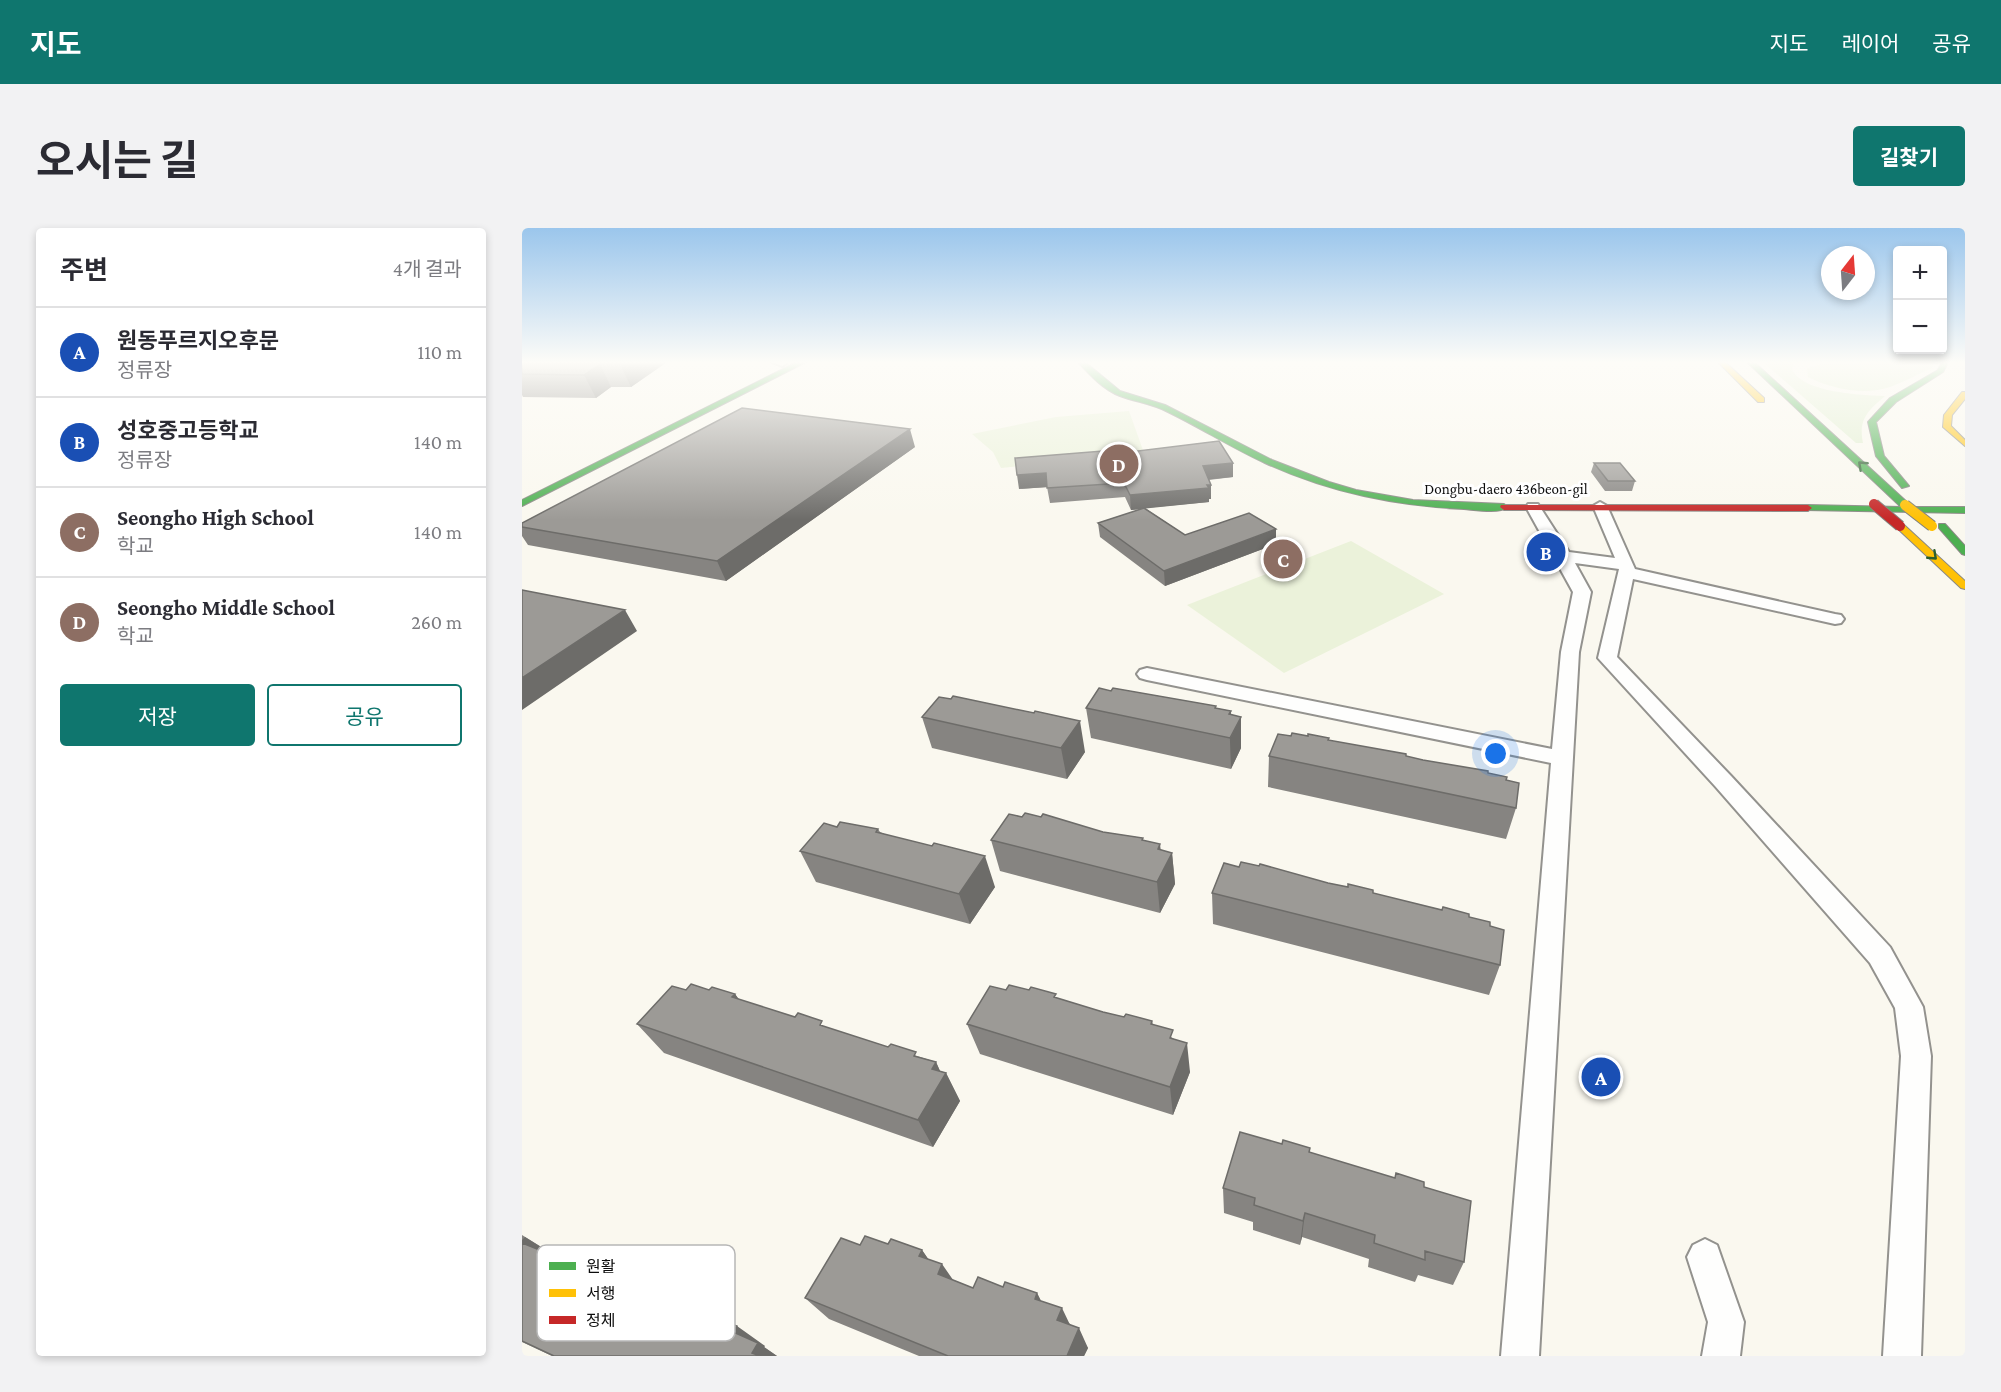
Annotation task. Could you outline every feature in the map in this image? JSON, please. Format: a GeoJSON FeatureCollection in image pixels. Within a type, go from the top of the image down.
{"type":"FeatureCollection","features":[{"type":"Feature","properties":{"kind":"main road"},"geometry":{"type":"LineString","coordinates":[[522,492],[677,415]]}},
{"type":"Feature","properties":{"kind":"main road"},"geometry":{"type":"LineString","coordinates":[[522,503],[698,415]]}},
{"type":"Feature","properties":{"kind":"main road","name":"Dongbu-daero 436beon-gil"},"geometry":{"type":"LineString","coordinates":[[1179,415],[1269,462],[1343,490],[1388,501],[1429,506],[1965,510]]}},
{"type":"Feature","properties":{"kind":"main road"},"geometry":{"type":"LineString","coordinates":[[1807,415],[1905,505],[1937,526]]}},
{"type":"Feature","properties":{"kind":"main road"},"geometry":{"type":"LineString","coordinates":[[1879,415],[1872,422],[1880,456],[1937,526],[1965,553]]}},
{"type":"Feature","properties":{"kind":"main road"},"geometry":{"type":"LineString","coordinates":[[1947,428],[1948,415]]}},
{"type":"Feature","properties":{"kind":"main road"},"geometry":{"type":"LineString","coordinates":[[1947,428],[1965,424]]}},
{"type":"Feature","properties":{"kind":"main road"},"geometry":{"type":"LineString","coordinates":[[1947,428],[1965,431]]}},
{"type":"Feature","properties":{"kind":"main road"},"geometry":{"type":"LineString","coordinates":[[1947,428],[1965,444]]}},
{"type":"Feature","properties":{"kind":"main road"},"geometry":{"type":"LineString","coordinates":[[1861,492],[1965,586]]}},
{"type":"Feature","properties":{"kind":"street"},"geometry":{"type":"LineString","coordinates":[[1600,506],[1626,569],[1607,658]]}},
{"type":"Feature","properties":{"kind":"street"},"geometry":{"type":"LineString","coordinates":[[1520,1356],[1570,652],[1582,592],[1533,507]]}},
{"type":"Feature","properties":{"kind":"street"},"geometry":{"type":"LineString","coordinates":[[1563,556],[1626,569],[1793,612],[1835,619]]}},
{"type":"Feature","properties":{"kind":"street"},"geometry":{"type":"LineString","coordinates":[[1570,652],[1589,653],[1607,658],[1723,781],[1880,955],[1909,1006],[1916,1056],[1902,1356]]}},
{"type":"Feature","properties":{"kind":"street"},"geometry":{"type":"LineString","coordinates":[[1147,674],[1563,758]]}},
{"type":"Feature","properties":{"kind":"street"},"geometry":{"type":"LineString","coordinates":[[1706,1257],[1726,1322],[1721,1356]]}},
{"type":"Feature","properties":{"kind":"green space"},"geometry":{"type":"Polygon","coordinates":[[[1130,415],[1144,453],[1001,468],[993,452],[972,434],[1056,417],[1130,415]]]}},
{"type":"Feature","properties":{"kind":"green space"},"geometry":{"type":"Polygon","coordinates":[[[1823,415],[1867,415],[1862,428],[1863,443],[1856,443],[1823,415]]]}},
{"type":"Feature","properties":{"kind":"green space"},"geometry":{"type":"Polygon","coordinates":[[[1351,541],[1444,594],[1284,673],[1187,605],[1351,541]]]}},
{"type":"Feature","properties":{"kind":"building"},"geometry":{"type":"Polygon","coordinates":[[[729,415],[795,415],[910,429],[717,561],[522,527],[522,523],[729,415]]]}},
{"type":"Feature","properties":{"kind":"building"},"geometry":{"type":"Polygon","coordinates":[[[1219,441],[1233,463],[1203,466],[1211,485],[1207,485],[1209,488],[1130,495],[1124,483],[1047,488],[1046,473],[1017,475],[1015,458],[1128,449],[1130,452],[1219,441]]]}},
{"type":"Feature","properties":{"kind":"building"},"geometry":{"type":"Polygon","coordinates":[[[1594,463],[1620,463],[1635,481],[1608,481],[1594,463]]]}},
{"type":"Feature","properties":{"kind":"building"},"geometry":{"type":"Polygon","coordinates":[[[1144,508],[1185,535],[1249,513],[1276,529],[1164,571],[1098,523],[1144,508]]]}},
{"type":"Feature","properties":{"kind":"building"},"geometry":{"type":"Polygon","coordinates":[[[522,590],[625,610],[522,678],[522,590]]]}},
{"type":"Feature","properties":{"kind":"building"},"geometry":{"type":"Polygon","coordinates":[[[1099,688],[1111,691],[1113,688],[1216,706],[1215,708],[1231,711],[1229,714],[1241,717],[1230,738],[1086,708],[1099,688]]]}},
{"type":"Feature","properties":{"kind":"building"},"geometry":{"type":"Polygon","coordinates":[[[953,696],[1080,721],[1061,748],[922,717],[939,697],[951,699],[953,696]]]}},
{"type":"Feature","properties":{"kind":"building"},"geometry":{"type":"Polygon","coordinates":[[[1292,733],[1329,738],[1328,740],[1406,754],[1406,756],[1423,760],[1488,771],[1488,773],[1507,777],[1506,780],[1519,783],[1516,808],[1269,756],[1278,734],[1291,736],[1292,733]]]}},
{"type":"Feature","properties":{"kind":"building"},"geometry":{"type":"Polygon","coordinates":[[[1025,813],[1041,817],[1043,814],[1103,832],[1143,838],[1142,840],[1160,844],[1158,849],[1172,853],[1157,882],[991,840],[1009,814],[1022,817],[1025,813]]]}},
{"type":"Feature","properties":{"kind":"building"},"geometry":{"type":"Polygon","coordinates":[[[840,822],[878,829],[876,832],[932,846],[934,843],[985,856],[959,894],[800,851],[824,823],[837,827],[840,822]]]}},
{"type":"Feature","properties":{"kind":"building"},"geometry":{"type":"Polygon","coordinates":[[[1241,862],[1259,866],[1260,864],[1328,883],[1348,887],[1348,884],[1373,890],[1373,893],[1442,910],[1443,907],[1490,922],[1490,926],[1504,930],[1500,965],[1212,893],[1224,863],[1239,867],[1241,862]]]}},
{"type":"Feature","properties":{"kind":"building"},"geometry":{"type":"Polygon","coordinates":[[[691,984],[709,990],[712,987],[735,994],[732,997],[795,1017],[798,1013],[822,1021],[820,1025],[888,1047],[891,1044],[916,1052],[914,1056],[936,1062],[932,1069],[946,1073],[918,1120],[637,1024],[672,986],[686,990],[691,984]]]}},
{"type":"Feature","properties":{"kind":"building"},"geometry":{"type":"Polygon","coordinates":[[[1009,985],[1029,990],[1031,987],[1056,994],[1054,997],[1103,1012],[1124,1017],[1126,1014],[1173,1030],[1170,1038],[1187,1043],[1170,1087],[967,1024],[990,986],[1006,990],[1009,985]]]}},
{"type":"Feature","properties":{"kind":"building"},"geometry":{"type":"Polygon","coordinates":[[[1240,1132],[1282,1144],[1283,1140],[1310,1148],[1309,1152],[1395,1178],[1396,1173],[1424,1182],[1424,1187],[1471,1201],[1464,1262],[1425,1251],[1425,1260],[1374,1243],[1375,1235],[1305,1213],[1303,1221],[1254,1205],[1255,1198],[1223,1188],[1240,1132]]]}},
{"type":"Feature","properties":{"kind":"building"},"geometry":{"type":"Polygon","coordinates":[[[865,1236],[888,1244],[891,1239],[922,1250],[919,1256],[942,1264],[938,1274],[973,1288],[978,1277],[1003,1287],[1005,1282],[1037,1293],[1035,1299],[1062,1308],[1057,1320],[1079,1328],[1067,1356],[948,1356],[805,1298],[841,1238],[860,1245],[865,1236]]]}},
{"type":"Feature","properties":{"kind":"building"},"geometry":{"type":"Polygon","coordinates":[[[522,1243],[537,1249],[537,1341],[735,1341],[735,1333],[758,1343],[752,1353],[760,1356],[554,1356],[522,1341],[522,1243]]]}},
{"type":"Feature","properties":{"kind":"traffic: fast"},"geometry":{"type":"LineString","coordinates":[[522,503],[698,415]]}},
{"type":"Feature","properties":{"kind":"traffic: fast"},"geometry":{"type":"LineString","coordinates":[[1180,415],[1269,462],[1326,484],[1355,492],[1413,502],[1504,507]]}},
{"type":"Feature","properties":{"kind":"traffic: fast"},"geometry":{"type":"LineString","coordinates":[[1807,415],[1905,505]]}},
{"type":"Feature","properties":{"kind":"traffic: fast"},"geometry":{"type":"LineString","coordinates":[[1879,415],[1872,422],[1880,456],[1905,486]]}},
{"type":"Feature","properties":{"kind":"traffic: fast"},"geometry":{"type":"LineString","coordinates":[[1808,508],[1965,510]]}},
{"type":"Feature","properties":{"kind":"traffic: fast"},"geometry":{"type":"LineString","coordinates":[[1942,526],[1965,552]]}},
{"type":"Feature","properties":{"kind":"traffic: slow"},"geometry":{"type":"LineString","coordinates":[[1948,415],[1947,427],[1965,444]]}},
{"type":"Feature","properties":{"kind":"traffic: slow"},"geometry":{"type":"LineString","coordinates":[[1905,505],[1932,526]]}},
{"type":"Feature","properties":{"kind":"traffic: slow"},"geometry":{"type":"LineString","coordinates":[[1900,526],[1965,586]]}},
{"type":"Feature","properties":{"kind":"traffic: jam"},"geometry":{"type":"LineString","coordinates":[[1874,504],[1900,526]]}},
{"type":"Feature","properties":{"kind":"traffic: jam"},"geometry":{"type":"LineString","coordinates":[[1504,507],[1808,508]]}},
{"type":"Feature","properties":{"kind":"place","name":"Seongho Middle School"},"geometry":{"type":"Point","coordinates":[1119,464]}},
{"type":"Feature","properties":{"kind":"place","name":"성호중고등학교"},"geometry":{"type":"Point","coordinates":[1546,552]}},
{"type":"Feature","properties":{"kind":"place","name":"Seongho High School"},"geometry":{"type":"Point","coordinates":[1283,559]}},
{"type":"Feature","properties":{"kind":"place","name":"원동푸르지오후문"},"geometry":{"type":"Point","coordinates":[1601,1077]}}]}
